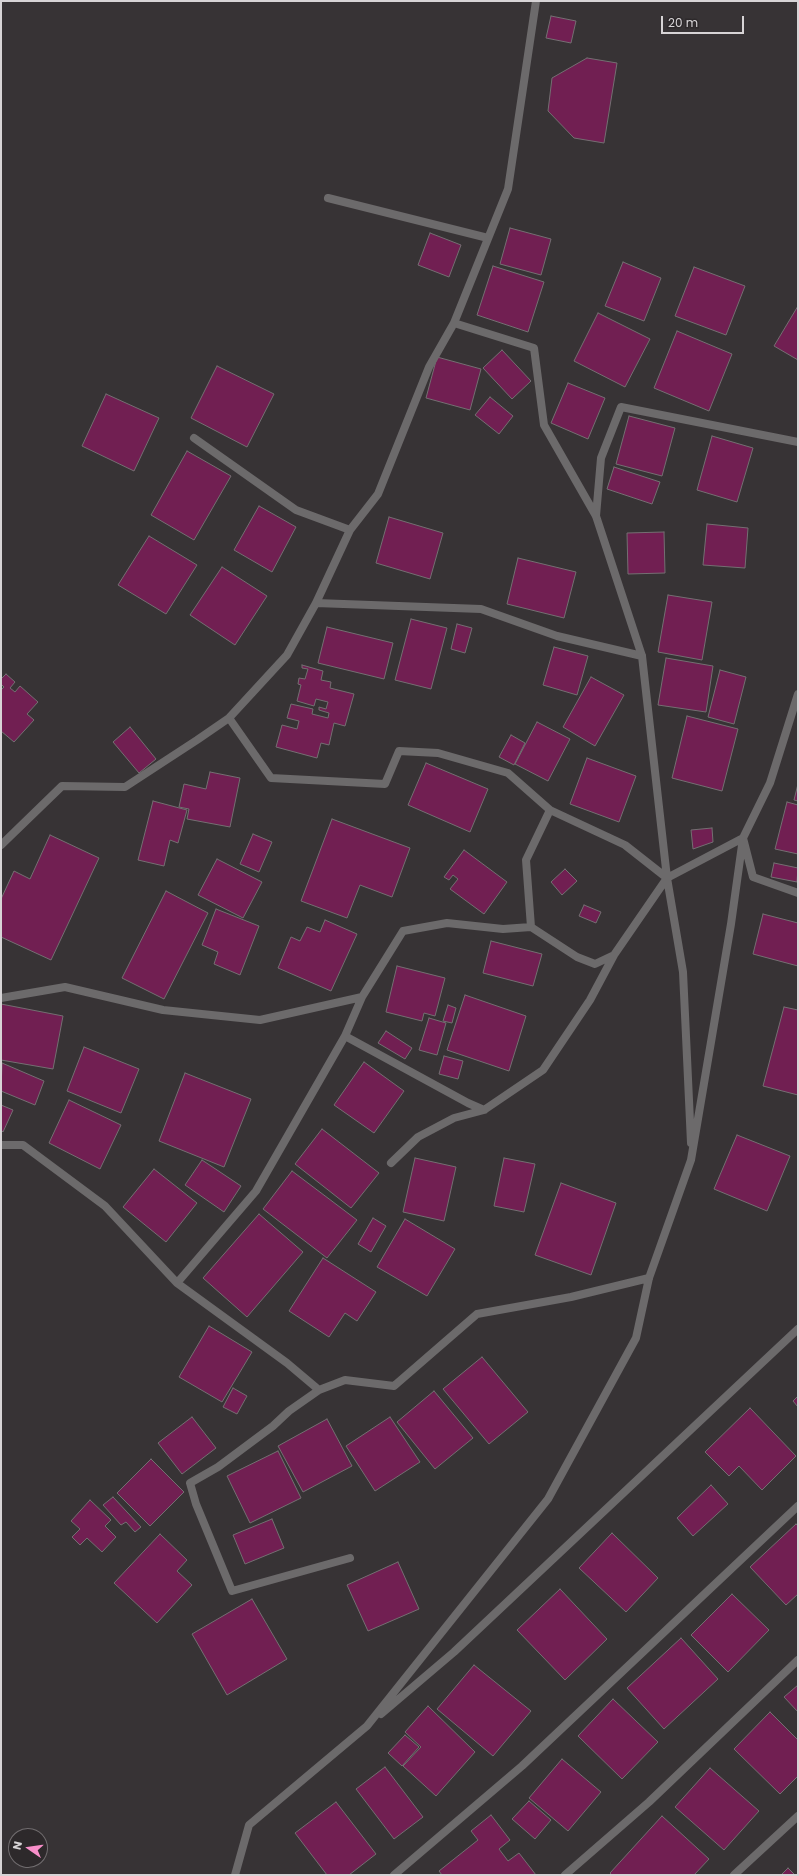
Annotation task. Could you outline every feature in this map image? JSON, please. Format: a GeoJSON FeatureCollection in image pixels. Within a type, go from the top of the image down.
{"type":"FeatureCollection","features":[{"type":"Feature","properties":{"kind":"street"},"geometry":{"type":"LineString","coordinates":[[1,845],[62,786],[125,787],[229,718],[287,655],[316,603],[350,530],[378,494],[429,367],[454,323],[508,189],[536,1]]}},
{"type":"Feature","properties":{"kind":"street"},"geometry":{"type":"LineString","coordinates":[[328,198],[488,238]]}},
{"type":"Feature","properties":{"kind":"street"},"geometry":{"type":"LineString","coordinates":[[454,323],[534,348],[544,425],[596,516],[642,656],[667,878],[683,972],[691,1160]]}},
{"type":"Feature","properties":{"kind":"street"},"geometry":{"type":"LineString","coordinates":[[596,516],[601,458],[622,407],[798,442]]}},
{"type":"Feature","properties":{"kind":"street"},"geometry":{"type":"LineString","coordinates":[[194,438],[296,510],[350,530]]}},
{"type":"Feature","properties":{"kind":"street"},"geometry":{"type":"LineString","coordinates":[[316,603],[481,609],[557,636],[642,656]]}},
{"type":"Feature","properties":{"kind":"street"},"geometry":{"type":"LineString","coordinates":[[367,1726],[548,1499],[636,1338],[649,1278],[691,1160],[731,924],[743,838],[770,783],[798,694]]}},
{"type":"Feature","properties":{"kind":"street"},"geometry":{"type":"LineString","coordinates":[[229,718],[271,778],[385,784],[399,751],[438,753],[508,773],[550,810],[625,845],[667,878]]}},
{"type":"Feature","properties":{"kind":"street"},"geometry":{"type":"LineString","coordinates":[[531,927],[526,860],[550,810]]}},
{"type":"Feature","properties":{"kind":"street"},"geometry":{"type":"LineString","coordinates":[[391,1163],[418,1137],[454,1118],[484,1110],[543,1070],[590,1000],[614,955],[667,878],[743,838]]}},
{"type":"Feature","properties":{"kind":"street"},"geometry":{"type":"LineString","coordinates":[[743,838],[753,877],[798,893]]}},
{"type":"Feature","properties":{"kind":"street"},"geometry":{"type":"LineString","coordinates":[[177,1283],[256,1191],[345,1036],[362,997],[403,931],[447,923],[503,929],[531,927],[577,957],[595,964],[614,955]]}},
{"type":"Feature","properties":{"kind":"street"},"geometry":{"type":"LineString","coordinates":[[1,998],[65,987],[163,1010],[260,1020],[362,997]]}},
{"type":"Feature","properties":{"kind":"street"},"geometry":{"type":"LineString","coordinates":[[345,1036],[468,1103],[484,1110]]}},
{"type":"Feature","properties":{"kind":"street"},"geometry":{"type":"LineString","coordinates":[[1,1145],[23,1146],[105,1206],[177,1283],[287,1363],[319,1390]]}},
{"type":"Feature","properties":{"kind":"street"},"geometry":{"type":"LineString","coordinates":[[350,1558],[232,1591],[196,1504],[190,1483],[218,1467],[273,1426],[289,1411],[319,1390],[345,1380],[394,1386],[477,1314],[571,1297],[649,1278]]}},
{"type":"Feature","properties":{"kind":"street"},"geometry":{"type":"LineString","coordinates":[[235,1875],[249,1825],[454,1652],[798,1329]]}},
{"type":"Feature","properties":{"kind":"street"},"geometry":{"type":"LineString","coordinates":[[394,1875],[522,1766],[798,1506]]}},
{"type":"Feature","properties":{"kind":"street"},"geometry":{"type":"LineString","coordinates":[[565,1875],[649,1802],[798,1660]]}},
{"type":"Feature","properties":{"kind":"street"},"geometry":{"type":"LineString","coordinates":[[734,1875],[798,1816]]}},
{"type":"Feature","properties":{"kind":"building"},"geometry":{"type":"Polygon","coordinates":[[[551,16],[576,21],[571,43],[546,38],[551,16]]]}},
{"type":"Feature","properties":{"kind":"building"},"geometry":{"type":"Polygon","coordinates":[[[587,58],[617,63],[604,143],[574,138],[548,111],[552,78],[587,58]]]}},
{"type":"Feature","properties":{"kind":"building"},"geometry":{"type":"Polygon","coordinates":[[[510,228],[551,239],[541,275],[500,264],[510,228]]]}},
{"type":"Feature","properties":{"kind":"building"},"geometry":{"type":"Polygon","coordinates":[[[430,233],[461,245],[449,277],[418,265],[430,233]]]}},
{"type":"Feature","properties":{"kind":"building"},"geometry":{"type":"Polygon","coordinates":[[[623,262],[661,278],[644,321],[605,306],[623,262]]]}},
{"type":"Feature","properties":{"kind":"building"},"geometry":{"type":"Polygon","coordinates":[[[493,266],[544,282],[528,332],[477,315],[493,266]]]}},
{"type":"Feature","properties":{"kind":"building"},"geometry":{"type":"Polygon","coordinates":[[[694,267],[745,286],[726,335],[675,316],[694,267]]]}},
{"type":"Feature","properties":{"kind":"building"},"geometry":{"type":"Polygon","coordinates":[[[798,306],[798,360],[774,346],[798,306]]]}},
{"type":"Feature","properties":{"kind":"building"},"geometry":{"type":"Polygon","coordinates":[[[598,313],[650,339],[625,387],[574,361],[598,313]]]}},
{"type":"Feature","properties":{"kind":"building"},"geometry":{"type":"Polygon","coordinates":[[[677,331],[732,354],[709,411],[654,388],[677,331]]]}},
{"type":"Feature","properties":{"kind":"building"},"geometry":{"type":"Polygon","coordinates":[[[502,350],[531,381],[512,399],[483,368],[502,350]]]}},
{"type":"Feature","properties":{"kind":"building"},"geometry":{"type":"Polygon","coordinates":[[[437,357],[481,369],[470,410],[426,398],[437,357]]]}},
{"type":"Feature","properties":{"kind":"building"},"geometry":{"type":"Polygon","coordinates":[[[217,366],[274,394],[247,447],[191,418],[217,366]]]}},
{"type":"Feature","properties":{"kind":"building"},"geometry":{"type":"Polygon","coordinates":[[[568,383],[605,398],[588,439],[551,423],[568,383]]]}},
{"type":"Feature","properties":{"kind":"building"},"geometry":{"type":"Polygon","coordinates":[[[106,394],[159,418],[134,471],[82,446],[106,394]]]}},
{"type":"Feature","properties":{"kind":"building"},"geometry":{"type":"Polygon","coordinates":[[[490,397],[513,416],[499,434],[475,415],[490,397]]]}},
{"type":"Feature","properties":{"kind":"building"},"geometry":{"type":"Polygon","coordinates":[[[629,416],[675,428],[662,476],[616,464],[629,416]]]}},
{"type":"Feature","properties":{"kind":"building"},"geometry":{"type":"Polygon","coordinates":[[[712,436],[753,448],[737,502],[697,490],[712,436]]]}},
{"type":"Feature","properties":{"kind":"building"},"geometry":{"type":"Polygon","coordinates":[[[187,451],[231,476],[194,540],[151,515],[187,451]]]}},
{"type":"Feature","properties":{"kind":"building"},"geometry":{"type":"Polygon","coordinates":[[[614,467],[660,482],[652,504],[607,489],[614,467]]]}},
{"type":"Feature","properties":{"kind":"building"},"geometry":{"type":"Polygon","coordinates":[[[259,506],[296,527],[272,572],[234,550],[259,506]]]}},
{"type":"Feature","properties":{"kind":"building"},"geometry":{"type":"Polygon","coordinates":[[[389,517],[443,533],[430,579],[376,563],[389,517]]]}},
{"type":"Feature","properties":{"kind":"building"},"geometry":{"type":"Polygon","coordinates":[[[707,524],[748,528],[745,568],[703,565],[707,524]]]}},
{"type":"Feature","properties":{"kind":"building"},"geometry":{"type":"Polygon","coordinates":[[[664,532],[665,573],[628,574],[627,533],[664,532]]]}},
{"type":"Feature","properties":{"kind":"building"},"geometry":{"type":"Polygon","coordinates":[[[149,536],[197,565],[166,614],[118,585],[149,536]]]}},
{"type":"Feature","properties":{"kind":"building"},"geometry":{"type":"Polygon","coordinates":[[[518,558],[576,572],[564,618],[507,604],[518,558]]]}},
{"type":"Feature","properties":{"kind":"building"},"geometry":{"type":"Polygon","coordinates":[[[222,567],[267,596],[235,645],[190,615],[222,567]]]}},
{"type":"Feature","properties":{"kind":"building"},"geometry":{"type":"Polygon","coordinates":[[[668,595],[712,602],[702,660],[658,652],[668,595]]]}},
{"type":"Feature","properties":{"kind":"building"},"geometry":{"type":"Polygon","coordinates":[[[411,619],[447,628],[431,689],[395,680],[411,619]]]}},
{"type":"Feature","properties":{"kind":"building"},"geometry":{"type":"Polygon","coordinates":[[[457,624],[472,628],[465,653],[451,649],[457,624]]]}},
{"type":"Feature","properties":{"kind":"building"},"geometry":{"type":"Polygon","coordinates":[[[327,627],[393,643],[384,679],[318,663],[327,627]]]}},
{"type":"Feature","properties":{"kind":"building"},"geometry":{"type":"Polygon","coordinates":[[[554,647],[588,656],[577,695],[543,685],[554,647]]]}},
{"type":"Feature","properties":{"kind":"building"},"geometry":{"type":"Polygon","coordinates":[[[666,658],[713,666],[706,712],[658,705],[666,658]]]}},
{"type":"Feature","properties":{"kind":"building"},"geometry":{"type":"Polygon","coordinates":[[[302,665],[323,671],[321,680],[331,682],[330,688],[354,694],[345,726],[334,723],[329,745],[321,743],[317,758],[276,747],[282,725],[297,729],[299,721],[287,718],[291,704],[313,709],[312,714],[328,718],[329,713],[319,710],[319,707],[326,709],[328,702],[316,699],[314,706],[297,701],[301,685],[298,684],[299,678],[305,679],[308,669],[302,668],[302,665]]]}},
{"type":"Feature","properties":{"kind":"building"},"geometry":{"type":"Polygon","coordinates":[[[720,670],[746,677],[734,724],[708,717],[720,670]]]}},
{"type":"Feature","properties":{"kind":"building"},"geometry":{"type":"Polygon","coordinates":[[[6,674],[15,682],[10,688],[15,692],[20,686],[38,702],[27,714],[34,720],[14,742],[1,731],[1,690],[4,687],[1,684],[1,679],[6,674]]]}},
{"type":"Feature","properties":{"kind":"building"},"geometry":{"type":"Polygon","coordinates":[[[591,677],[624,695],[595,746],[563,727],[591,677]]]}},
{"type":"Feature","properties":{"kind":"building"},"geometry":{"type":"Polygon","coordinates":[[[687,716],[738,729],[722,791],[672,778],[687,716]]]}},
{"type":"Feature","properties":{"kind":"building"},"geometry":{"type":"Polygon","coordinates":[[[537,722],[570,739],[548,781],[515,764],[537,722]]]}},
{"type":"Feature","properties":{"kind":"building"},"geometry":{"type":"Polygon","coordinates":[[[130,727],[156,759],[139,773],[113,742],[130,727]]]}},
{"type":"Feature","properties":{"kind":"building"},"geometry":{"type":"Polygon","coordinates":[[[511,735],[525,743],[514,765],[499,757],[511,735]]]}},
{"type":"Feature","properties":{"kind":"building"},"geometry":{"type":"Polygon","coordinates":[[[587,758],[636,776],[619,822],[570,804],[587,758]]]}},
{"type":"Feature","properties":{"kind":"building"},"geometry":{"type":"Polygon","coordinates":[[[426,763],[488,789],[470,832],[408,805],[426,763]]]}},
{"type":"Feature","properties":{"kind":"building"},"geometry":{"type":"Polygon","coordinates":[[[210,772],[240,778],[230,827],[187,819],[189,809],[179,807],[184,784],[206,789],[210,772]]]}},
{"type":"Feature","properties":{"kind":"building"},"geometry":{"type":"Polygon","coordinates":[[[798,784],[798,801],[794,800],[798,784]]]}},
{"type":"Feature","properties":{"kind":"building"},"geometry":{"type":"Polygon","coordinates":[[[153,801],[187,810],[178,843],[170,840],[164,866],[138,860],[153,801]]]}},
{"type":"Feature","properties":{"kind":"building"},"geometry":{"type":"Polygon","coordinates":[[[787,802],[798,805],[798,854],[775,849],[787,802]]]}},
{"type":"Feature","properties":{"kind":"building"},"geometry":{"type":"Polygon","coordinates":[[[332,819],[410,848],[392,897],[360,885],[347,918],[301,901],[332,819]]]}},
{"type":"Feature","properties":{"kind":"building"},"geometry":{"type":"Polygon","coordinates":[[[712,828],[713,842],[693,849],[691,830],[712,828]]]}},
{"type":"Feature","properties":{"kind":"building"},"geometry":{"type":"Polygon","coordinates":[[[253,834],[272,842],[259,872],[240,864],[253,834]]]}},
{"type":"Feature","properties":{"kind":"building"},"geometry":{"type":"Polygon","coordinates":[[[50,835],[99,858],[51,960],[1,937],[1,899],[14,871],[30,879],[50,835]]]}},
{"type":"Feature","properties":{"kind":"building"},"geometry":{"type":"Polygon","coordinates":[[[464,850],[507,882],[484,914],[450,889],[458,879],[453,875],[449,880],[444,877],[464,850]]]}},
{"type":"Feature","properties":{"kind":"building"},"geometry":{"type":"Polygon","coordinates":[[[217,859],[262,882],[243,918],[198,895],[217,859]]]}},
{"type":"Feature","properties":{"kind":"building"},"geometry":{"type":"Polygon","coordinates":[[[774,863],[798,868],[797,882],[771,877],[774,863]]]}},
{"type":"Feature","properties":{"kind":"building"},"geometry":{"type":"Polygon","coordinates":[[[565,869],[577,881],[562,895],[551,882],[565,869]]]}},
{"type":"Feature","properties":{"kind":"building"},"geometry":{"type":"Polygon","coordinates":[[[166,891],[208,913],[164,999],[122,978],[166,891]]]}},
{"type":"Feature","properties":{"kind":"building"},"geometry":{"type":"Polygon","coordinates":[[[584,905],[601,912],[596,923],[579,916],[584,905]]]}},
{"type":"Feature","properties":{"kind":"building"},"geometry":{"type":"Polygon","coordinates":[[[216,909],[259,926],[240,975],[214,964],[218,952],[202,945],[216,909]]]}},
{"type":"Feature","properties":{"kind":"building"},"geometry":{"type":"Polygon","coordinates":[[[763,914],[798,923],[798,966],[753,954],[763,914]]]}},
{"type":"Feature","properties":{"kind":"building"},"geometry":{"type":"Polygon","coordinates":[[[325,920],[357,934],[331,991],[278,968],[291,937],[300,941],[307,927],[320,932],[325,920]]]}},
{"type":"Feature","properties":{"kind":"building"},"geometry":{"type":"Polygon","coordinates":[[[491,941],[542,954],[533,986],[483,973],[491,941]]]}},
{"type":"Feature","properties":{"kind":"building"},"geometry":{"type":"Polygon","coordinates":[[[397,966],[445,978],[435,1016],[424,1013],[422,1021],[386,1012],[397,966]]]}},
{"type":"Feature","properties":{"kind":"building"},"geometry":{"type":"Polygon","coordinates":[[[465,995],[526,1016],[509,1071],[447,1050],[465,995]]]}},
{"type":"Feature","properties":{"kind":"building"},"geometry":{"type":"Polygon","coordinates":[[[1,1004],[63,1016],[53,1069],[1,1060],[1,1004]]]}},
{"type":"Feature","properties":{"kind":"building"},"geometry":{"type":"Polygon","coordinates":[[[448,1005],[456,1008],[452,1023],[443,1021],[448,1005]]]}},
{"type":"Feature","properties":{"kind":"building"},"geometry":{"type":"Polygon","coordinates":[[[784,1007],[798,1010],[798,1095],[763,1086],[784,1007]]]}},
{"type":"Feature","properties":{"kind":"building"},"geometry":{"type":"Polygon","coordinates":[[[429,1018],[446,1023],[437,1055],[419,1050],[429,1018]]]}},
{"type":"Feature","properties":{"kind":"building"},"geometry":{"type":"Polygon","coordinates":[[[386,1031],[412,1048],[405,1059],[378,1043],[386,1031]]]}},
{"type":"Feature","properties":{"kind":"building"},"geometry":{"type":"Polygon","coordinates":[[[84,1047],[139,1069],[121,1113],[67,1091],[84,1047]]]}},
{"type":"Feature","properties":{"kind":"building"},"geometry":{"type":"Polygon","coordinates":[[[444,1056],[463,1061],[458,1079],[439,1074],[444,1056]]]}},
{"type":"Feature","properties":{"kind":"building"},"geometry":{"type":"Polygon","coordinates":[[[364,1062],[404,1091],[374,1133],[334,1105],[364,1062]]]}},
{"type":"Feature","properties":{"kind":"building"},"geometry":{"type":"Polygon","coordinates":[[[2,1063],[44,1081],[35,1105],[1,1091],[2,1063]]]}},
{"type":"Feature","properties":{"kind":"building"},"geometry":{"type":"Polygon","coordinates":[[[185,1073],[251,1099],[224,1167],[159,1141],[185,1073]]]}},
{"type":"Feature","properties":{"kind":"building"},"geometry":{"type":"Polygon","coordinates":[[[69,1100],[121,1125],[100,1169],[49,1143],[69,1100]]]}},
{"type":"Feature","properties":{"kind":"building"},"geometry":{"type":"Polygon","coordinates":[[[1,1105],[13,1110],[3,1132],[1,1130],[1,1105]]]}},
{"type":"Feature","properties":{"kind":"building"},"geometry":{"type":"Polygon","coordinates":[[[322,1129],[379,1173],[351,1208],[295,1164],[322,1129]]]}},
{"type":"Feature","properties":{"kind":"building"},"geometry":{"type":"Polygon","coordinates":[[[737,1135],[790,1156],[767,1211],[714,1189],[737,1135]]]}},
{"type":"Feature","properties":{"kind":"building"},"geometry":{"type":"Polygon","coordinates":[[[415,1158],[456,1167],[444,1221],[403,1212],[415,1158]]]}},
{"type":"Feature","properties":{"kind":"building"},"geometry":{"type":"Polygon","coordinates":[[[504,1158],[535,1164],[524,1212],[494,1206],[504,1158]]]}},
{"type":"Feature","properties":{"kind":"building"},"geometry":{"type":"Polygon","coordinates":[[[202,1160],[241,1186],[224,1212],[185,1185],[202,1160]]]}},
{"type":"Feature","properties":{"kind":"building"},"geometry":{"type":"Polygon","coordinates":[[[154,1169],[197,1203],[166,1242],[123,1207],[154,1169]]]}},
{"type":"Feature","properties":{"kind":"building"},"geometry":{"type":"Polygon","coordinates":[[[292,1171],[357,1220],[327,1258],[263,1209],[292,1171]]]}},
{"type":"Feature","properties":{"kind":"building"},"geometry":{"type":"Polygon","coordinates":[[[561,1183],[616,1203],[591,1275],[535,1255],[561,1183]]]}},
{"type":"Feature","properties":{"kind":"building"},"geometry":{"type":"Polygon","coordinates":[[[259,1214],[303,1252],[247,1317],[203,1278],[259,1214]]]}},
{"type":"Feature","properties":{"kind":"building"},"geometry":{"type":"Polygon","coordinates":[[[373,1218],[386,1226],[371,1252],[358,1244],[373,1218]]]}},
{"type":"Feature","properties":{"kind":"building"},"geometry":{"type":"Polygon","coordinates":[[[405,1219],[455,1249],[427,1296],[377,1267],[405,1219]]]}},
{"type":"Feature","properties":{"kind":"building"},"geometry":{"type":"Polygon","coordinates":[[[323,1258],[376,1292],[357,1321],[345,1313],[329,1337],[289,1311],[323,1258]]]}},
{"type":"Feature","properties":{"kind":"building"},"geometry":{"type":"Polygon","coordinates":[[[209,1326],[252,1352],[222,1402],[179,1377],[209,1326]]]}},
{"type":"Feature","properties":{"kind":"building"},"geometry":{"type":"Polygon","coordinates":[[[482,1357],[528,1412],[489,1444],[443,1389],[482,1357]]]}},
{"type":"Feature","properties":{"kind":"building"},"geometry":{"type":"Polygon","coordinates":[[[233,1388],[247,1396],[237,1414],[223,1407],[233,1388]]]}},
{"type":"Feature","properties":{"kind":"building"},"geometry":{"type":"Polygon","coordinates":[[[434,1391],[473,1438],[435,1469],[397,1422],[434,1391]]]}},
{"type":"Feature","properties":{"kind":"building"},"geometry":{"type":"Polygon","coordinates":[[[798,1396],[798,1407],[793,1401],[798,1396]]]}},
{"type":"Feature","properties":{"kind":"building"},"geometry":{"type":"Polygon","coordinates":[[[750,1408],[796,1456],[762,1490],[739,1466],[729,1476],[705,1452],[750,1408]]]}},
{"type":"Feature","properties":{"kind":"building"},"geometry":{"type":"Polygon","coordinates":[[[192,1417],[216,1448],[182,1474],[158,1443],[192,1417]]]}},
{"type":"Feature","properties":{"kind":"building"},"geometry":{"type":"Polygon","coordinates":[[[390,1417],[420,1462],[375,1491],[346,1446],[390,1417]]]}},
{"type":"Feature","properties":{"kind":"building"},"geometry":{"type":"Polygon","coordinates":[[[327,1419],[352,1466],[303,1492],[278,1446],[327,1419]]]}},
{"type":"Feature","properties":{"kind":"building"},"geometry":{"type":"Polygon","coordinates":[[[278,1451],[301,1498],[250,1523],[227,1476],[278,1451]]]}},
{"type":"Feature","properties":{"kind":"building"},"geometry":{"type":"Polygon","coordinates":[[[151,1459],[184,1492],[150,1526],[117,1493],[151,1459]]]}},
{"type":"Feature","properties":{"kind":"building"},"geometry":{"type":"Polygon","coordinates":[[[711,1485],[728,1504],[693,1536],[677,1518],[711,1485]]]}},
{"type":"Feature","properties":{"kind":"building"},"geometry":{"type":"Polygon","coordinates":[[[113,1497],[141,1527],[135,1532],[126,1522],[121,1525],[103,1505],[113,1497]]]}},
{"type":"Feature","properties":{"kind":"building"},"geometry":{"type":"Polygon","coordinates":[[[90,1500],[111,1520],[105,1526],[116,1537],[102,1552],[87,1538],[80,1545],[72,1537],[80,1529],[71,1521],[90,1500]]]}},
{"type":"Feature","properties":{"kind":"building"},"geometry":{"type":"Polygon","coordinates":[[[272,1519],[284,1548],[245,1564],[233,1535],[272,1519]]]}},
{"type":"Feature","properties":{"kind":"building"},"geometry":{"type":"Polygon","coordinates":[[[796,1524],[798,1526],[798,1594],[786,1605],[750,1567],[796,1524]]]}},
{"type":"Feature","properties":{"kind":"building"},"geometry":{"type":"Polygon","coordinates":[[[612,1533],[658,1578],[626,1612],[579,1568],[612,1533]]]}},
{"type":"Feature","properties":{"kind":"building"},"geometry":{"type":"Polygon","coordinates":[[[160,1534],[187,1560],[177,1571],[192,1585],[157,1623],[114,1583],[160,1534]]]}},
{"type":"Feature","properties":{"kind":"building"},"geometry":{"type":"Polygon","coordinates":[[[398,1562],[419,1609],[368,1631],[347,1585],[398,1562]]]}},
{"type":"Feature","properties":{"kind":"building"},"geometry":{"type":"Polygon","coordinates":[[[560,1589],[607,1639],[565,1680],[517,1630],[560,1589]]]}},
{"type":"Feature","properties":{"kind":"building"},"geometry":{"type":"Polygon","coordinates":[[[732,1594],[769,1630],[728,1672],[691,1635],[732,1594]]]}},
{"type":"Feature","properties":{"kind":"building"},"geometry":{"type":"Polygon","coordinates":[[[252,1599],[287,1659],[227,1695],[192,1634],[252,1599]]]}},
{"type":"Feature","properties":{"kind":"building"},"geometry":{"type":"Polygon","coordinates":[[[681,1638],[718,1679],[664,1729],[627,1688],[681,1638]]]}},
{"type":"Feature","properties":{"kind":"building"},"geometry":{"type":"Polygon","coordinates":[[[474,1665],[531,1711],[493,1756],[437,1709],[474,1665]]]}},
{"type":"Feature","properties":{"kind":"building"},"geometry":{"type":"Polygon","coordinates":[[[798,1685],[798,1712],[784,1697],[798,1685]]]}},
{"type":"Feature","properties":{"kind":"building"},"geometry":{"type":"Polygon","coordinates":[[[613,1699],[658,1742],[622,1779],[578,1736],[613,1699]]]}},
{"type":"Feature","properties":{"kind":"building"},"geometry":{"type":"Polygon","coordinates":[[[428,1706],[475,1752],[436,1796],[403,1766],[421,1747],[405,1732],[428,1706]]]}},
{"type":"Feature","properties":{"kind":"building"},"geometry":{"type":"Polygon","coordinates":[[[770,1712],[798,1740],[798,1776],[780,1794],[734,1749],[770,1712]]]}},
{"type":"Feature","properties":{"kind":"building"},"geometry":{"type":"Polygon","coordinates":[[[405,1735],[419,1747],[402,1766],[388,1753],[405,1735]]]}},
{"type":"Feature","properties":{"kind":"building"},"geometry":{"type":"Polygon","coordinates":[[[562,1759],[601,1792],[568,1831],[529,1798],[562,1759]]]}},
{"type":"Feature","properties":{"kind":"building"},"geometry":{"type":"Polygon","coordinates":[[[385,1767],[423,1817],[394,1839],[356,1789],[385,1767]]]}},
{"type":"Feature","properties":{"kind":"building"},"geometry":{"type":"Polygon","coordinates":[[[710,1768],[759,1811],[724,1850],[675,1807],[710,1768]]]}},
{"type":"Feature","properties":{"kind":"building"},"geometry":{"type":"Polygon","coordinates":[[[529,1801],[551,1820],[535,1839],[512,1819],[529,1801]]]}},
{"type":"Feature","properties":{"kind":"building"},"geometry":{"type":"Polygon","coordinates":[[[336,1802],[376,1854],[349,1875],[327,1875],[295,1833],[336,1802]]]}},
{"type":"Feature","properties":{"kind":"building"},"geometry":{"type":"Polygon","coordinates":[[[491,1815],[510,1840],[499,1849],[508,1861],[519,1853],[536,1875],[442,1875],[439,1871],[478,1840],[471,1831],[491,1815]]]}},
{"type":"Feature","properties":{"kind":"building"},"geometry":{"type":"Polygon","coordinates":[[[662,1816],[709,1859],[694,1875],[612,1875],[610,1873],[662,1816]]]}},
{"type":"Feature","properties":{"kind":"building"},"geometry":{"type":"Polygon","coordinates":[[[788,1868],[795,1875],[781,1875],[788,1868]]]}}]}
